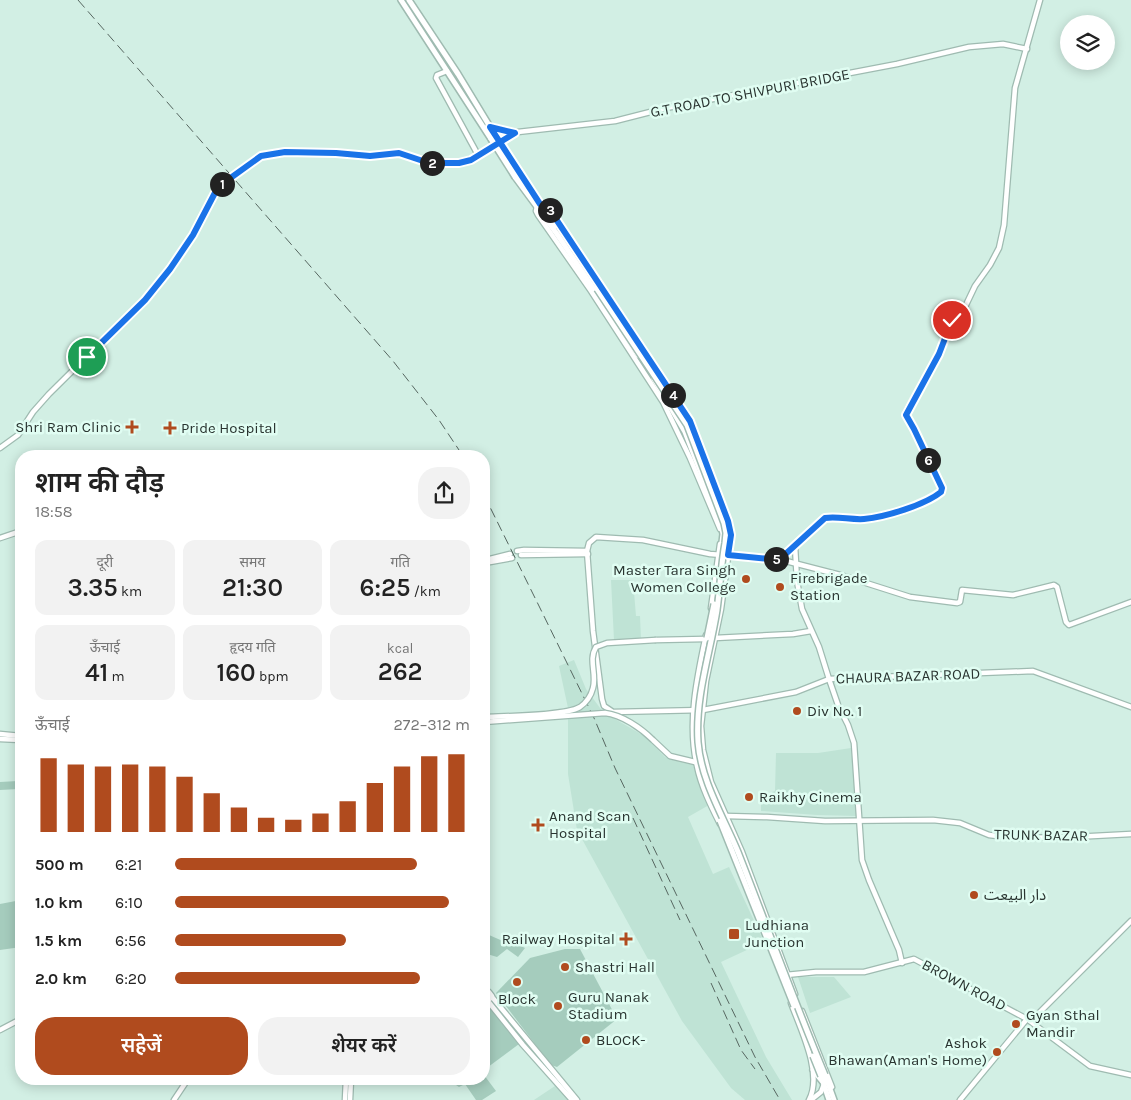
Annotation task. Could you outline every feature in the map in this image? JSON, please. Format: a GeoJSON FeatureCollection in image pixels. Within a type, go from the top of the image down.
{"type":"FeatureCollection","features":[{"type":"Feature","properties":{"kind":"main road"},"geometry":{"type":"LineString","coordinates":[[401,0],[687,425],[724,523],[726,534],[716,611],[706,658],[699,707],[698,741],[701,761],[714,799],[737,851],[829,1097]]}},
{"type":"Feature","properties":{"kind":"main road"},"geometry":{"type":"LineString","coordinates":[[409,0],[458,74],[490,127],[493,137]]}},
{"type":"Feature","properties":{"kind":"main road"},"geometry":{"type":"LineString","coordinates":[[490,127],[515,133]]}},
{"type":"Feature","properties":{"kind":"main road"},"geometry":{"type":"LineString","coordinates":[[540,208],[678,418],[721,524],[722,540],[713,609],[696,706],[695,740],[698,764],[829,1097]]}},
{"type":"Feature","properties":{"kind":"main road"},"geometry":{"type":"LineString","coordinates":[[813,1070],[824,1083]]}},
{"type":"Feature","properties":{"kind":"main road"},"geometry":{"type":"LineString","coordinates":[[829,1097],[832,1087]]}},
{"type":"Feature","properties":{"kind":"street"},"geometry":{"type":"LineString","coordinates":[[779,560],[825,518],[864,519],[893,513],[904,510],[941,492],[942,488],[906,414],[939,354],[952,320],[966,305],[974,286],[990,265],[999,248],[1004,225],[1015,88],[1041,0]]}},
{"type":"Feature","properties":{"kind":"street","name":"G.T ROAD TO SHIVPURI BRIDGE"},"geometry":{"type":"LineString","coordinates":[[0,448],[18,436],[35,409],[145,300],[181,254],[218,187],[256,159],[266,154],[285,152],[370,156],[399,153],[429,163],[449,164],[466,162],[515,133],[620,120],[666,108],[929,58],[969,47],[1003,44],[1027,49]]}},
{"type":"Feature","properties":{"kind":"street"},"geometry":{"type":"LineString","coordinates":[[447,71],[436,75],[436,80],[478,155]]}},
{"type":"Feature","properties":{"kind":"street"},"geometry":{"type":"LineString","coordinates":[[811,1100],[814,1088],[813,1070],[794,1010],[709,800],[696,762],[694,711],[710,616],[717,554],[721,538],[720,529],[676,426],[663,402],[596,298],[538,215],[536,211],[540,208],[548,207],[690,421],[728,521],[731,535],[716,635],[708,666],[703,710],[701,736],[705,763],[742,852],[832,1087]]}},
{"type":"Feature","properties":{"kind":"street"},"geometry":{"type":"LineString","coordinates":[[0,538],[15,533]]}},
{"type":"Feature","properties":{"kind":"street"},"geometry":{"type":"LineString","coordinates":[[519,553],[524,550],[587,552],[589,543],[593,538],[648,540],[717,554],[795,563],[910,597],[957,603],[960,601],[962,590],[1013,595],[1054,585],[1057,587],[1066,622],[1070,624],[1131,602]]}},
{"type":"Feature","properties":{"kind":"street"},"geometry":{"type":"LineString","coordinates":[[795,546],[795,563],[800,601],[804,615],[819,647],[838,705],[854,743],[864,865],[898,948],[902,963]]}},
{"type":"Feature","properties":{"kind":"street","name":"CHAURA BAZAR ROAD"},"geometry":{"type":"LineString","coordinates":[[587,552],[593,631],[602,699],[604,706],[609,710],[620,712],[703,710],[796,692],[829,679],[1028,671],[1036,672],[1131,706]]}},
{"type":"Feature","properties":{"kind":"street"},"geometry":{"type":"LineString","coordinates":[[490,560],[500,561],[511,556]]}},
{"type":"Feature","properties":{"kind":"street"},"geometry":{"type":"LineString","coordinates":[[716,635],[793,634],[811,631]]}},
{"type":"Feature","properties":{"kind":"street"},"geometry":{"type":"LineString","coordinates":[[490,718],[556,712],[577,708],[586,701],[592,691],[594,677],[592,656],[596,646],[607,643],[705,639]]}},
{"type":"Feature","properties":{"kind":"street"},"geometry":{"type":"LineString","coordinates":[[490,722],[605,713],[621,718],[647,734],[670,756],[705,763]]}},
{"type":"Feature","properties":{"kind":"street"},"geometry":{"type":"LineString","coordinates":[[0,734],[15,737]]}},
{"type":"Feature","properties":{"kind":"street"},"geometry":{"type":"LineString","coordinates":[[0,739],[15,738]]}},
{"type":"Feature","properties":{"kind":"street","name":"TRUNK BAZAR"},"geometry":{"type":"LineString","coordinates":[[726,816],[825,821],[924,820],[960,824],[989,835],[1014,838],[1131,834]]}},
{"type":"Feature","properties":{"kind":"street"},"geometry":{"type":"LineString","coordinates":[[960,1100],[1029,1020],[1131,921]]}},
{"type":"Feature","properties":{"kind":"street","name":"BROWN ROAD"},"geometry":{"type":"LineString","coordinates":[[781,976],[788,974],[864,972],[914,959],[1029,1020],[1090,1066],[1131,1075]]}},
{"type":"Feature","properties":{"kind":"street"},"geometry":{"type":"LineString","coordinates":[[490,1000],[523,1045],[572,1100]]}},
{"type":"Feature","properties":{"kind":"street"},"geometry":{"type":"LineString","coordinates":[[490,1000],[577,1100]]}},
{"type":"Feature","properties":{"kind":"street"},"geometry":{"type":"LineString","coordinates":[[794,1010],[799,1005]]}},
{"type":"Feature","properties":{"kind":"street"},"geometry":{"type":"LineString","coordinates":[[0,1030],[15,1022]]}},
{"type":"Feature","properties":{"kind":"street"},"geometry":{"type":"LineString","coordinates":[[811,1100],[823,1090],[824,1083]]}},
{"type":"Feature","properties":{"kind":"street"},"geometry":{"type":"LineString","coordinates":[[174,1100],[184,1085]]}},
{"type":"Feature","properties":{"kind":"street"},"geometry":{"type":"LineString","coordinates":[[345,1100],[346,1085]]}},
{"type":"Feature","properties":{"kind":"street"},"geometry":{"type":"LineString","coordinates":[[350,1100],[351,1085]]}},
{"type":"Feature","properties":{"kind":"street"},"geometry":{"type":"LineString","coordinates":[[811,1100],[829,1097]]}},
{"type":"Feature","properties":{"kind":"shaded area"},"geometry":{"type":"Polygon","coordinates":[[[611,580],[633,580],[636,616],[640,616],[641,640],[614,640],[611,580]]]}},
{"type":"Feature","properties":{"kind":"shaded area"},"geometry":{"type":"Polygon","coordinates":[[[574,660],[586,689],[603,712],[646,737],[665,757],[693,765],[709,805],[688,817],[713,874],[729,867],[764,942],[721,962],[766,1057],[792,1100],[745,1100],[731,1088],[682,1021],[577,830],[568,774],[568,708],[559,666],[574,660]]]}},
{"type":"Feature","properties":{"kind":"shaded area"},"geometry":{"type":"Polygon","coordinates":[[[851,748],[857,816],[761,811],[761,802],[771,803],[772,792],[775,791],[776,753],[818,753],[851,748]]]}},
{"type":"Feature","properties":{"kind":"shaded area"},"geometry":{"type":"Polygon","coordinates":[[[15,781],[15,789],[0,790],[0,782],[15,781]]]}},
{"type":"Feature","properties":{"kind":"shaded area"},"geometry":{"type":"Polygon","coordinates":[[[15,901],[15,948],[0,950],[0,904],[15,901]]]}},
{"type":"Feature","properties":{"kind":"shaded area"},"geometry":{"type":"Polygon","coordinates":[[[490,935],[505,942],[507,939],[525,948],[518,957],[507,949],[497,957],[490,955],[490,935]]]}},
{"type":"Feature","properties":{"kind":"shaded area","name":"Guru Nanak Stadium"},"geometry":{"type":"Polygon","coordinates":[[[565,949],[580,949],[617,1019],[557,1067],[551,1065],[496,993],[530,958],[565,949]]]}},
{"type":"Feature","properties":{"kind":"shaded area"},"geometry":{"type":"Polygon","coordinates":[[[798,977],[834,977],[851,997],[810,1013],[798,977]]]}},
{"type":"Feature","properties":{"kind":"shaded area"},"geometry":{"type":"Polygon","coordinates":[[[490,1008],[519,1044],[490,1066],[490,1008]]]}},
{"type":"Feature","properties":{"kind":"shaded area"},"geometry":{"type":"Polygon","coordinates":[[[490,1083],[496,1091],[482,1100],[476,1100],[466,1085],[490,1085],[490,1083]]]}},
{"type":"Feature","properties":{"kind":"shaded area"},"geometry":{"type":"Polygon","coordinates":[[[555,1086],[568,1100],[534,1100],[555,1086]]]}},
{"type":"Feature","properties":{"kind":"railway"},"geometry":{"type":"LineString","coordinates":[[78,0],[393,361],[439,420],[459,450]]}},
{"type":"Feature","properties":{"kind":"railway"},"geometry":{"type":"LineString","coordinates":[[490,507],[594,718],[615,768],[755,1057],[780,1100]]}},
{"type":"Feature","properties":{"kind":"railway"},"geometry":{"type":"LineString","coordinates":[[633,818],[680,920]]}},
{"type":"Feature","properties":{"kind":"railway"},"geometry":{"type":"LineString","coordinates":[[711,983],[741,1050],[755,1069]]}},
{"type":"Feature","properties":{"kind":"place","name":"Shri Ram Clinic"},"geometry":{"type":"Point","coordinates":[132,427]}},
{"type":"Feature","properties":{"kind":"place","name":"Pride Hospital"},"geometry":{"type":"Point","coordinates":[170,428]}},
{"type":"Feature","properties":{"kind":"place","name":"Master Tara Singh Women College"},"geometry":{"type":"Point","coordinates":[746,579]}},
{"type":"Feature","properties":{"kind":"place","name":"Firebrigade Station"},"geometry":{"type":"Point","coordinates":[780,587]}},
{"type":"Feature","properties":{"kind":"place","name":"Div No. 1"},"geometry":{"type":"Point","coordinates":[797,711]}},
{"type":"Feature","properties":{"kind":"place","name":"Raikhy Cinema"},"geometry":{"type":"Point","coordinates":[749,797]}},
{"type":"Feature","properties":{"kind":"place","name":"Anand Scan Hospital"},"geometry":{"type":"Point","coordinates":[538,825]}},
{"type":"Feature","properties":{"kind":"place","name":"دار البیعت"},"geometry":{"type":"Point","coordinates":[974,895]}},
{"type":"Feature","properties":{"kind":"place","name":"Ludhiana Junction"},"geometry":{"type":"Point","coordinates":[734,934]}},
{"type":"Feature","properties":{"kind":"place","name":"Railway Hospital"},"geometry":{"type":"Point","coordinates":[626,939]}},
{"type":"Feature","properties":{"kind":"place","name":"Shastri Hall"},"geometry":{"type":"Point","coordinates":[565,967]}},
{"type":"Feature","properties":{"kind":"place","name":"Block"},"geometry":{"type":"Point","coordinates":[517,982]}},
{"type":"Feature","properties":{"kind":"place","name":"Guru Nanak Stadium"},"geometry":{"type":"Point","coordinates":[558,1006]}},
{"type":"Feature","properties":{"kind":"place","name":"Gyan Sthal Mandir"},"geometry":{"type":"Point","coordinates":[1016,1024]}},
{"type":"Feature","properties":{"kind":"place","name":"BLOCK-"},"geometry":{"type":"Point","coordinates":[586,1040]}},
{"type":"Feature","properties":{"kind":"place","name":"Ashok Bhawan(Aman's Home)"},"geometry":{"type":"Point","coordinates":[997,1052]}},
{"type":"Feature","properties":{"kind":"route"},"geometry":{"type":"LineString","coordinates":[[87,357],[145,300],[170,269],[193,235],[218,187],[261,156],[285,152],[370,156],[399,153],[429,163],[449,164],[471,160],[478,155],[501,141],[515,133],[490,127],[494,135],[520,175],[540,204],[548,207],[690,421],[728,521],[731,535],[728,555],[779,560],[825,518],[864,519],[893,513],[904,510],[941,492],[942,488],[906,415],[939,354],[952,320]]}}]}
